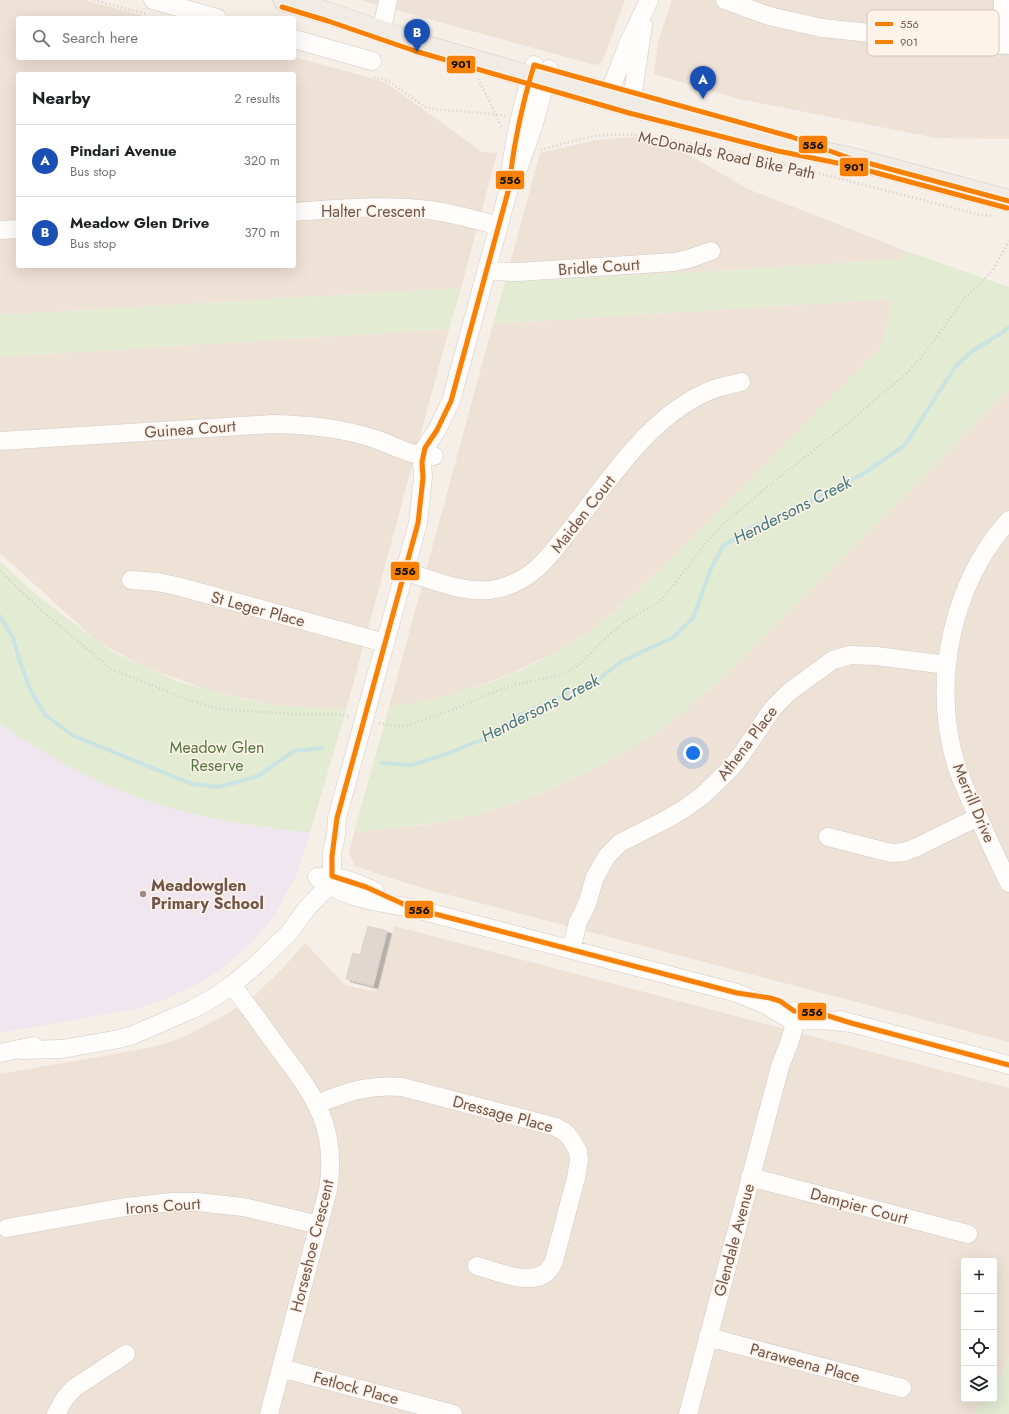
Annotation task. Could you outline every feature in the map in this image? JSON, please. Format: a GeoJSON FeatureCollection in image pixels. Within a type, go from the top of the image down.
{"type":"FeatureCollection","features":[{"type":"Feature","properties":{"kind":"main road"},"geometry":{"type":"LineString","coordinates":[[288,1],[632,99],[780,144],[849,158],[1002,208]]}},
{"type":"Feature","properties":{"kind":"main road"},"geometry":{"type":"LineString","coordinates":[[383,28],[479,63],[540,74]]}},
{"type":"Feature","properties":{"kind":"street"},"geometry":{"type":"LineString","coordinates":[[383,28],[388,0]]}},
{"type":"Feature","properties":{"kind":"street"},"geometry":{"type":"LineString","coordinates":[[725,0],[768,16],[822,28],[867,32]]}},
{"type":"Feature","properties":{"kind":"street"},"geometry":{"type":"LineString","coordinates":[[1003,0],[1005,45]]}},
{"type":"Feature","properties":{"kind":"street"},"geometry":{"type":"LineString","coordinates":[[609,93],[628,44],[648,3]]}},
{"type":"Feature","properties":{"kind":"street"},"geometry":{"type":"LineString","coordinates":[[632,99],[648,3]]}},
{"type":"Feature","properties":{"kind":"street"},"geometry":{"type":"LineString","coordinates":[[153,8],[205,16]]}},
{"type":"Feature","properties":{"kind":"street"},"geometry":{"type":"LineString","coordinates":[[296,40],[372,69]]}},
{"type":"Feature","properties":{"kind":"street"},"geometry":{"type":"LineString","coordinates":[[509,188],[510,168],[520,120],[540,74]]}},
{"type":"Feature","properties":{"kind":"street"},"geometry":{"type":"LineString","coordinates":[[326,880],[320,855],[328,833],[337,818],[404,571],[418,523],[432,492],[434,483],[434,466],[428,454],[448,434],[451,401],[486,271],[509,188],[524,158],[540,74]]}},
{"type":"Feature","properties":{"kind":"street","name":"Halter Crescent"},"geometry":{"type":"LineString","coordinates":[[296,212],[359,208],[406,208],[451,214],[499,226]]}},
{"type":"Feature","properties":{"kind":"street"},"geometry":{"type":"LineString","coordinates":[[0,230],[16,229]]}},
{"type":"Feature","properties":{"kind":"street","name":"Bridle Court"},"geometry":{"type":"LineString","coordinates":[[486,271],[518,272],[674,262],[688,260],[711,251]]}},
{"type":"Feature","properties":{"kind":"street","name":"Maiden Court"},"geometry":{"type":"LineString","coordinates":[[404,571],[448,584],[479,590],[495,589],[520,581],[532,574],[553,552],[625,460],[651,430],[674,411],[694,398],[720,387],[741,382]]}},
{"type":"Feature","properties":{"kind":"street","name":"Guinea Court"},"geometry":{"type":"LineString","coordinates":[[0,441],[272,424],[311,425],[329,428],[379,441],[397,449],[428,454]]}},
{"type":"Feature","properties":{"kind":"street","name":"Merrill Drive"},"geometry":{"type":"LineString","coordinates":[[1008,876],[962,782],[955,760],[946,708],[947,665],[954,623],[965,590],[988,546],[1009,520]]}},
{"type":"Feature","properties":{"kind":"street","name":"St Leger Place"},"geometry":{"type":"LineString","coordinates":[[131,580],[157,582],[177,586],[385,643]]}},
{"type":"Feature","properties":{"kind":"street","name":"Athena Place"},"geometry":{"type":"LineString","coordinates":[[576,951],[578,922],[587,904],[595,877],[607,856],[629,838],[647,830],[684,809],[702,796],[732,767],[780,700],[825,665],[833,660],[850,655],[876,656],[947,665]]}},
{"type":"Feature","properties":{"kind":"street"},"geometry":{"type":"LineString","coordinates":[[828,837],[892,853],[904,852],[978,817]]}},
{"type":"Feature","properties":{"kind":"street"},"geometry":{"type":"LineString","coordinates":[[0,1053],[22,1050],[62,1049],[119,1039],[133,1035],[194,1009],[232,985],[271,951],[300,898],[315,882],[326,880],[366,887],[412,908],[737,994],[792,1017],[850,1023],[1009,1065]]}},
{"type":"Feature","properties":{"kind":"street","name":"Horseshoe Crescent"},"geometry":{"type":"LineString","coordinates":[[232,985],[302,1079],[317,1104],[326,1126],[329,1140],[331,1167],[328,1190],[269,1414]]}},
{"type":"Feature","properties":{"kind":"street","name":"Glendale Avenue"},"geometry":{"type":"LineString","coordinates":[[688,1414],[750,1177],[780,1067],[791,1036],[792,1017]]}},
{"type":"Feature","properties":{"kind":"street","name":"Dressage Place"},"geometry":{"type":"LineString","coordinates":[[317,1104],[344,1093],[360,1089],[376,1086],[402,1087],[556,1128],[566,1133],[572,1139],[578,1152],[578,1169],[554,1261],[549,1271],[540,1277],[529,1279],[477,1266]]}},
{"type":"Feature","properties":{"kind":"street","name":"Dampier Court"},"geometry":{"type":"LineString","coordinates":[[750,1177],[968,1234]]}},
{"type":"Feature","properties":{"kind":"street","name":"Irons Court"},"geometry":{"type":"LineString","coordinates":[[7,1228],[149,1204],[178,1202],[243,1207],[319,1225]]}},
{"type":"Feature","properties":{"kind":"street","name":"Paraweena Place"},"geometry":{"type":"LineString","coordinates":[[708,1337],[902,1388]]}},
{"type":"Feature","properties":{"kind":"street"},"geometry":{"type":"LineString","coordinates":[[56,1414],[65,1398],[74,1388],[126,1354]]}},
{"type":"Feature","properties":{"kind":"street","name":"Fetlock Place"},"geometry":{"type":"LineString","coordinates":[[281,1368],[453,1414]]}},
{"type":"Feature","properties":{"kind":"path"},"geometry":{"type":"LineString","coordinates":[[94,0],[153,8]]}},
{"type":"Feature","properties":{"kind":"path"},"geometry":{"type":"LineString","coordinates":[[479,63],[477,76],[478,82],[488,98],[495,114]]}},
{"type":"Feature","properties":{"kind":"path"},"geometry":{"type":"LineString","coordinates":[[372,69],[425,107],[432,109],[495,114],[520,120]]}},
{"type":"Feature","properties":{"kind":"path","name":"McDonalds Road Bike Path"},"geometry":{"type":"LineString","coordinates":[[542,142],[540,150],[584,138],[607,135],[634,135],[664,138],[745,155],[977,214],[1002,208]]}},
{"type":"Feature","properties":{"kind":"shaded area"},"geometry":{"type":"Polygon","coordinates":[[[0,0],[85,0],[144,16],[16,16],[16,60],[296,60],[296,58],[385,82],[482,152],[497,153],[461,288],[0,315],[0,0]]]}},
{"type":"Feature","properties":{"kind":"shaded area"},"geometry":{"type":"Polygon","coordinates":[[[360,0],[625,0],[602,62],[595,65],[360,0]]]}},
{"type":"Feature","properties":{"kind":"shaded area"},"geometry":{"type":"Polygon","coordinates":[[[672,0],[1009,0],[1009,139],[936,138],[739,99],[654,74],[658,42],[672,0]]]}},
{"type":"Feature","properties":{"kind":"shaded area"},"geometry":{"type":"Polygon","coordinates":[[[633,137],[662,143],[689,155],[748,189],[903,250],[904,259],[717,271],[505,282],[540,153],[597,140],[633,137]]]}},
{"type":"Feature","properties":{"kind":"shaded area"},"geometry":{"type":"Polygon","coordinates":[[[892,299],[882,346],[670,560],[625,602],[592,629],[555,653],[510,674],[461,692],[422,702],[389,707],[493,324],[892,299]]]}},
{"type":"Feature","properties":{"kind":"shaded area"},"geometry":{"type":"Polygon","coordinates":[[[449,329],[346,710],[275,705],[211,691],[147,668],[98,642],[0,553],[0,357],[449,329]]]}},
{"type":"Feature","properties":{"kind":"shaded area"},"geometry":{"type":"Polygon","coordinates":[[[1009,390],[1009,1042],[430,890],[355,866],[349,853],[354,832],[425,825],[458,819],[494,810],[542,793],[581,775],[645,738],[676,717],[708,692],[1009,390]]]}},
{"type":"Feature","properties":{"kind":"shaded area","name":"Meadowglen Primary School"},"geometry":{"type":"Polygon","coordinates":[[[0,723],[14,733],[103,782],[131,795],[201,816],[260,827],[310,833],[297,874],[275,914],[259,935],[228,964],[192,987],[161,1001],[135,1009],[0,1033],[0,723]]]}},
{"type":"Feature","properties":{"kind":"shaded area"},"geometry":{"type":"Polygon","coordinates":[[[394,926],[1009,1088],[1009,1356],[1006,1366],[997,1380],[997,1258],[961,1258],[961,1402],[982,1402],[974,1414],[0,1414],[0,1074],[148,1048],[188,1035],[225,1015],[255,995],[285,966],[305,943],[345,985],[376,992],[394,926]]]}},
{"type":"Feature","properties":{"kind":"green space"},"geometry":{"type":"Polygon","coordinates":[[[903,250],[1009,287],[1009,390],[740,661],[686,710],[661,729],[635,746],[580,776],[523,800],[478,814],[443,822],[354,832],[389,707],[453,694],[474,688],[516,672],[555,653],[599,624],[639,590],[677,553],[882,346],[892,299],[493,324],[505,282],[717,271],[903,259],[903,250]]]}},
{"type":"Feature","properties":{"kind":"green space"},"geometry":{"type":"Polygon","coordinates":[[[461,288],[449,329],[0,357],[0,315],[461,288]]]}},
{"type":"Feature","properties":{"kind":"green space","name":"Meadow Glen Reserve"},"geometry":{"type":"Polygon","coordinates":[[[0,561],[34,593],[98,642],[113,652],[147,668],[182,683],[244,699],[275,705],[346,710],[310,833],[216,819],[140,798],[77,771],[37,748],[0,723],[0,561]]]}},
{"type":"Feature","properties":{"kind":"green space"},"geometry":{"type":"Polygon","coordinates":[[[1009,1356],[1009,1414],[974,1414],[982,1402],[997,1402],[997,1380],[1006,1366],[1009,1356]]]}},
{"type":"Feature","properties":{"kind":"building"},"geometry":{"type":"Polygon","coordinates":[[[368,926],[387,931],[373,986],[346,979],[353,953],[360,955],[368,926]]]}},
{"type":"Feature","properties":{"kind":"waterway","name":"Hendersons Creek"},"geometry":{"type":"LineString","coordinates":[[382,763],[411,765],[441,756],[481,740],[518,716],[600,678],[622,661],[672,638],[693,618],[710,571],[723,546],[752,527],[807,503],[866,472],[905,445],[955,367],[971,352],[1009,327]]}},
{"type":"Feature","properties":{"kind":"waterway","name":"Hendersons Creek"},"geometry":{"type":"LineString","coordinates":[[0,616],[13,638],[30,689],[45,715],[74,736],[192,784],[219,787],[258,776],[294,751],[322,748]]}},
{"type":"Feature","properties":{"kind":"transit line","name":"901"},"geometry":{"type":"LineString","coordinates":[[282,7],[415,51],[629,113],[778,151],[847,165],[1007,208]]}},
{"type":"Feature","properties":{"kind":"transit line","name":"556"},"geometry":{"type":"LineString","coordinates":[[1009,201],[849,158],[792,137],[534,65],[518,126],[509,188],[451,401],[437,430],[425,448],[422,462],[423,478],[418,523],[337,818],[332,856],[332,876],[366,887],[412,908],[737,993],[770,998],[780,1001],[794,1011],[816,1012],[851,1023],[1009,1065]]}},
{"type":"Feature","properties":{"kind":"place","name":"Meadow Glen Drive"},"geometry":{"type":"Point","coordinates":[417,52]}},
{"type":"Feature","properties":{"kind":"place","name":"Pindari Avenue"},"geometry":{"type":"Point","coordinates":[703,99]}},
{"type":"Feature","properties":{"kind":"place","name":"Meadowglen Primary School"},"geometry":{"type":"Point","coordinates":[143,894]}}]}
